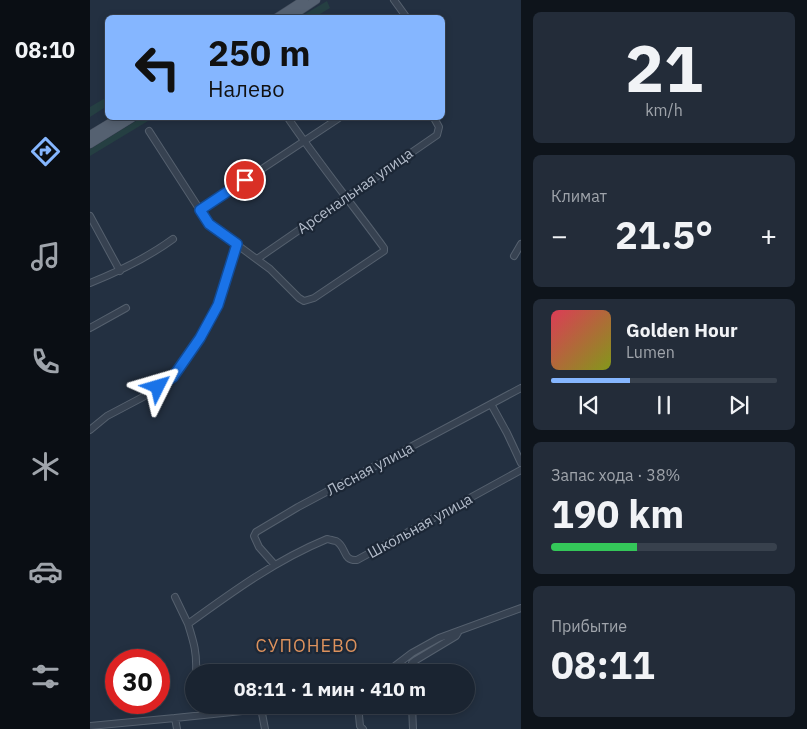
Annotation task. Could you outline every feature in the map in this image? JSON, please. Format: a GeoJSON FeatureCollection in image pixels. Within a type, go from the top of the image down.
{"type":"FeatureCollection","features":[{"type":"Feature","properties":{"kind":"main road"},"geometry":{"type":"LineString","coordinates":[[281,15],[304,0]]}},
{"type":"Feature","properties":{"kind":"main road"},"geometry":{"type":"LineString","coordinates":[[294,15],[316,0]]}},
{"type":"Feature","properties":{"kind":"main road"},"geometry":{"type":"LineString","coordinates":[[90,135],[115,120]]}},
{"type":"Feature","properties":{"kind":"main road"},"geometry":{"type":"LineString","coordinates":[[90,144],[129,120]]}},
{"type":"Feature","properties":{"kind":"street"},"geometry":{"type":"LineString","coordinates":[[394,0],[405,15]]}},
{"type":"Feature","properties":{"kind":"street"},"geometry":{"type":"LineString","coordinates":[[149,131],[209,224],[270,269],[304,301],[314,298],[384,251],[384,248],[289,120]]}},
{"type":"Feature","properties":{"kind":"street"},"geometry":{"type":"LineString","coordinates":[[200,210],[336,120]]}},
{"type":"Feature","properties":{"kind":"street","name":"Арсенальная улица"},"geometry":{"type":"LineString","coordinates":[[257,259],[436,135],[439,127],[435,120]]}},
{"type":"Feature","properties":{"kind":"street"},"geometry":{"type":"LineString","coordinates":[[90,216],[93,226],[120,271]]}},
{"type":"Feature","properties":{"kind":"street"},"geometry":{"type":"LineString","coordinates":[[90,284],[148,256],[174,239]]}},
{"type":"Feature","properties":{"kind":"street"},"geometry":{"type":"LineString","coordinates":[[90,430],[107,416],[144,397],[173,377],[200,338],[218,305],[237,244]]}},
{"type":"Feature","properties":{"kind":"street"},"geometry":{"type":"LineString","coordinates":[[514,256],[521,244]]}},
{"type":"Feature","properties":{"kind":"street"},"geometry":{"type":"LineString","coordinates":[[90,328],[126,308]]}},
{"type":"Feature","properties":{"kind":"street","name":"Лесная улица"},"geometry":{"type":"LineString","coordinates":[[274,564],[259,547],[254,536],[256,532],[298,507],[521,388]]}},
{"type":"Feature","properties":{"kind":"street"},"geometry":{"type":"LineString","coordinates":[[491,404],[521,463]]}},
{"type":"Feature","properties":{"kind":"street","name":"Школьная улица"},"geometry":{"type":"LineString","coordinates":[[188,624],[242,584],[274,564],[327,539],[340,544],[346,557],[351,560],[357,560],[521,470]]}},
{"type":"Feature","properties":{"kind":"street"},"geometry":{"type":"LineString","coordinates":[[175,597],[188,624],[195,645],[197,664]]}},
{"type":"Feature","properties":{"kind":"street"},"geometry":{"type":"LineString","coordinates":[[398,664],[439,638],[521,608]]}},
{"type":"Feature","properties":{"kind":"street"},"geometry":{"type":"LineString","coordinates":[[412,664],[456,636],[459,631]]}},
{"type":"Feature","properties":{"kind":"street"},"geometry":{"type":"LineString","coordinates":[[90,726],[211,714]]}},
{"type":"Feature","properties":{"kind":"street"},"geometry":{"type":"LineString","coordinates":[[262,714],[265,729]]}},
{"type":"Feature","properties":{"kind":"street"},"geometry":{"type":"LineString","coordinates":[[359,714],[360,726],[363,729]]}},
{"type":"Feature","properties":{"kind":"street"},"geometry":{"type":"LineString","coordinates":[[412,714],[413,729]]}},
{"type":"Feature","properties":{"kind":"street"},"geometry":{"type":"LineString","coordinates":[[175,718],[177,729]]}},
{"type":"Feature","properties":{"kind":"green space"},"geometry":{"type":"Polygon","coordinates":[[[327,1],[330,8],[318,15],[303,15],[327,1]]]}},
{"type":"Feature","properties":{"kind":"green space"},"geometry":{"type":"Polygon","coordinates":[[[105,98],[105,107],[90,117],[90,107],[105,98]]]}},
{"type":"Feature","properties":{"kind":"green space"},"geometry":{"type":"Polygon","coordinates":[[[138,120],[150,120],[90,156],[90,149],[138,120]]]}},
{"type":"Feature","properties":{"kind":"district","name":"СУПОНЕВО"},"geometry":{"type":"Point","coordinates":[307,646]}},
{"type":"Feature","properties":{"kind":"route"},"geometry":{"type":"LineString","coordinates":[[158,387],[173,377],[200,338],[218,305],[237,244],[209,224],[200,210],[245,180]]}}]}
